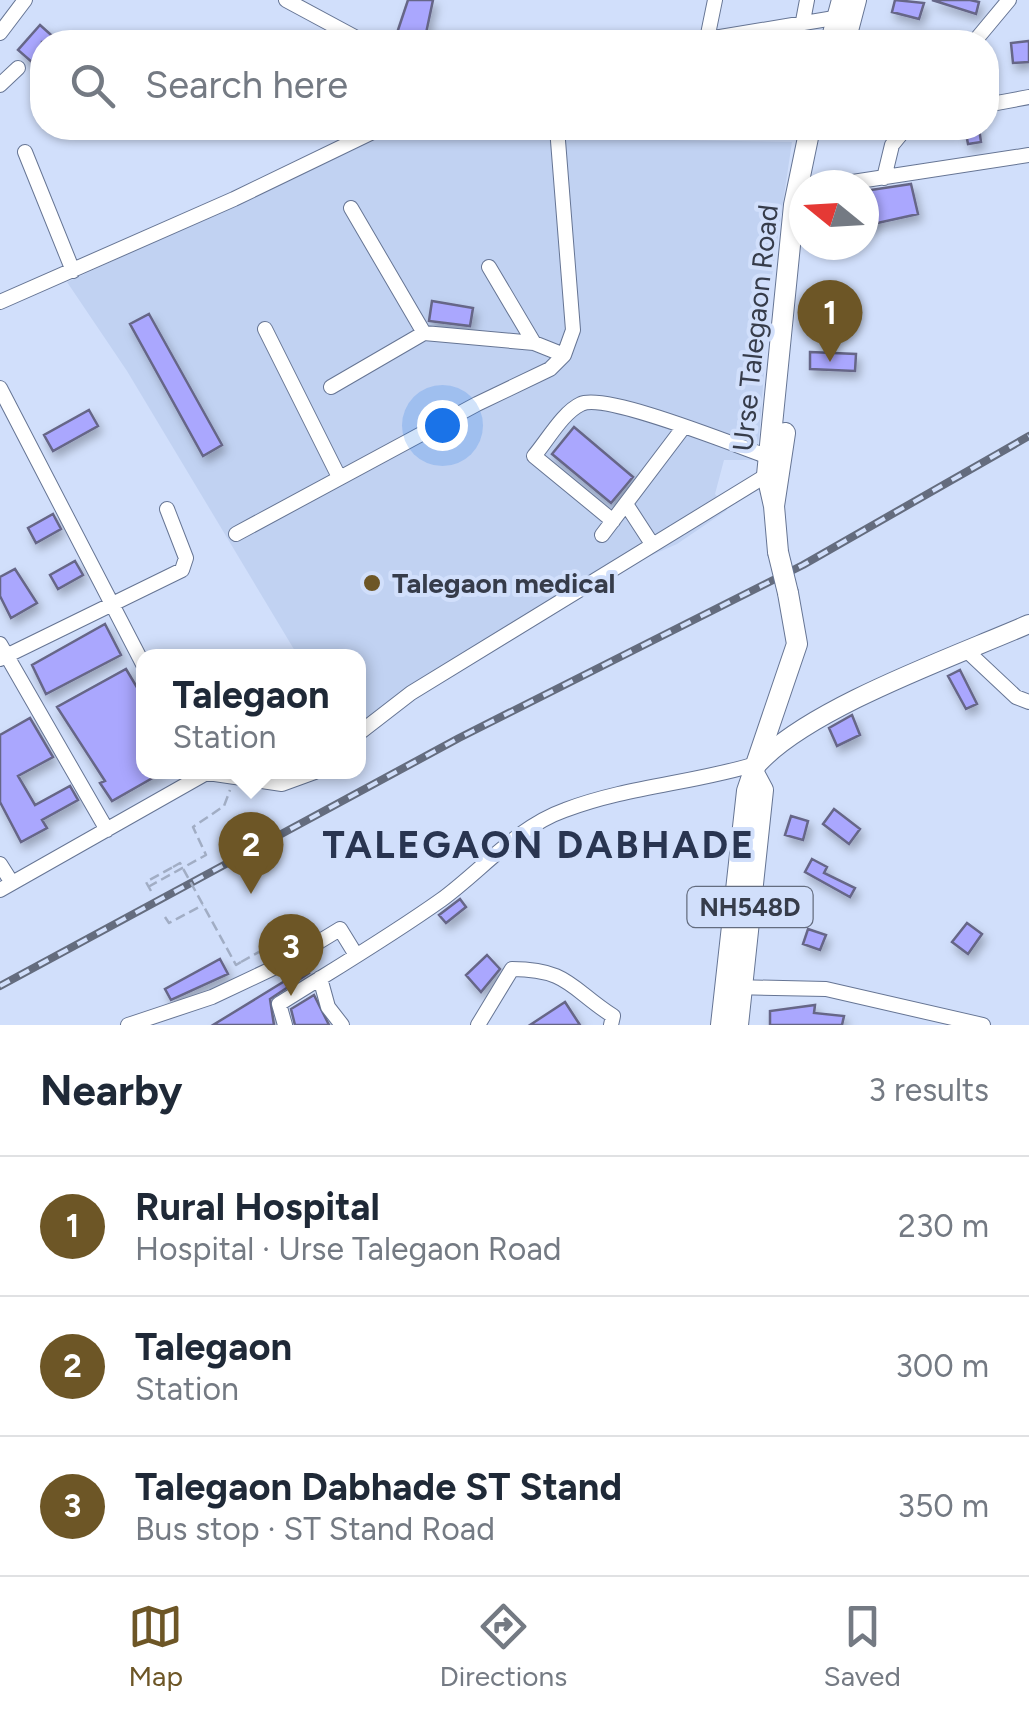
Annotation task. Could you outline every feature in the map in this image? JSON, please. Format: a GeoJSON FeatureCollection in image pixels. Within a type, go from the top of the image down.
{"type":"FeatureCollection","features":[{"type":"Feature","properties":{"kind":"highway","name":"Urse Talegaon Road"},"geometry":{"type":"LineString","coordinates":[[768,466],[794,205],[808,140]]}},
{"type":"Feature","properties":{"kind":"highway","name":"Urse Talegaon Road"},"geometry":{"type":"LineString","coordinates":[[813,170],[819,140]]}},
{"type":"Feature","properties":{"kind":"highway","name":"Urse Talegaon Road"},"geometry":{"type":"LineString","coordinates":[[759,776],[797,644],[778,552],[774,506],[782,476],[801,260]]}},
{"type":"Feature","properties":{"kind":"highway","name":"NH548D"},"geometry":{"type":"LineString","coordinates":[[768,466],[774,506]]}},
{"type":"Feature","properties":{"kind":"highway","name":"NH548D"},"geometry":{"type":"LineString","coordinates":[[738,1025],[735,987],[747,792],[759,776]]}},
{"type":"Feature","properties":{"kind":"highway","name":"NH548D"},"geometry":{"type":"LineString","coordinates":[[721,1025],[735,987]]}},
{"type":"Feature","properties":{"kind":"main road"},"geometry":{"type":"LineString","coordinates":[[759,776],[780,740],[1029,624]]}},
{"type":"Feature","properties":{"kind":"street"},"geometry":{"type":"LineString","coordinates":[[0,32],[25,0]]}},
{"type":"Feature","properties":{"kind":"street"},"geometry":{"type":"LineString","coordinates":[[286,0],[342,30]]}},
{"type":"Feature","properties":{"kind":"street"},"geometry":{"type":"LineString","coordinates":[[709,30],[715,0]]}},
{"type":"Feature","properties":{"kind":"street"},"geometry":{"type":"LineString","coordinates":[[802,21],[807,0]]}},
{"type":"Feature","properties":{"kind":"street"},"geometry":{"type":"LineString","coordinates":[[984,30],[1009,0]]}},
{"type":"Feature","properties":{"kind":"street"},"geometry":{"type":"LineString","coordinates":[[754,30],[847,8]]}},
{"type":"Feature","properties":{"kind":"street"},"geometry":{"type":"LineString","coordinates":[[0,86],[18,68]]}},
{"type":"Feature","properties":{"kind":"street"},"geometry":{"type":"LineString","coordinates":[[999,103],[1029,97]]}},
{"type":"Feature","properties":{"kind":"street"},"geometry":{"type":"LineString","coordinates":[[0,302],[355,140]]}},
{"type":"Feature","properties":{"kind":"street"},"geometry":{"type":"LineString","coordinates":[[236,534],[550,369],[564,355],[572,330],[558,140]]}},
{"type":"Feature","properties":{"kind":"street"},"geometry":{"type":"LineString","coordinates":[[884,178],[896,140]]}},
{"type":"Feature","properties":{"kind":"street"},"geometry":{"type":"LineString","coordinates":[[26,152],[74,271]]}},
{"type":"Feature","properties":{"kind":"street"},"geometry":{"type":"LineString","coordinates":[[879,179],[1029,155]]}},
{"type":"Feature","properties":{"kind":"street"},"geometry":{"type":"LineString","coordinates":[[351,208],[424,334]]}},
{"type":"Feature","properties":{"kind":"street"},"geometry":{"type":"LineString","coordinates":[[489,267],[534,342]]}},
{"type":"Feature","properties":{"kind":"street"},"geometry":{"type":"LineString","coordinates":[[266,330],[339,477]]}},
{"type":"Feature","properties":{"kind":"street"},"geometry":{"type":"LineString","coordinates":[[331,388],[424,334],[534,342],[564,355]]}},
{"type":"Feature","properties":{"kind":"street"},"geometry":{"type":"LineString","coordinates":[[0,388],[136,651]]}},
{"type":"Feature","properties":{"kind":"street"},"geometry":{"type":"LineString","coordinates":[[613,521],[534,456],[578,405],[593,400],[683,428],[768,466]]}},
{"type":"Feature","properties":{"kind":"street"},"geometry":{"type":"LineString","coordinates":[[0,428],[16,418]]}},
{"type":"Feature","properties":{"kind":"street"},"geometry":{"type":"LineString","coordinates":[[602,535],[683,428]]}},
{"type":"Feature","properties":{"kind":"street"},"geometry":{"type":"LineString","coordinates":[[366,728],[411,693],[652,544],[768,466]]}},
{"type":"Feature","properties":{"kind":"street"},"geometry":{"type":"LineString","coordinates":[[626,504],[652,544]]}},
{"type":"Feature","properties":{"kind":"street"},"geometry":{"type":"LineString","coordinates":[[107,830],[2,653],[174,576],[193,554],[168,510]]}},
{"type":"Feature","properties":{"kind":"street"},"geometry":{"type":"LineString","coordinates":[[967,651],[1016,697],[1029,702]]}},
{"type":"Feature","properties":{"kind":"street"},"geometry":{"type":"LineString","coordinates":[[285,1025],[279,1004],[442,899],[539,822],[566,809],[633,791],[759,776]]}},
{"type":"Feature","properties":{"kind":"street"},"geometry":{"type":"LineString","coordinates":[[0,864],[6,887],[192,779]]}},
{"type":"Feature","properties":{"kind":"street"},"geometry":{"type":"LineString","coordinates":[[240,779],[282,784],[296,779]]}},
{"type":"Feature","properties":{"kind":"street"},"geometry":{"type":"LineString","coordinates":[[128,1025],[212,997],[284,963],[340,929],[356,955]]}},
{"type":"Feature","properties":{"kind":"street"},"geometry":{"type":"LineString","coordinates":[[478,1025],[512,969],[540,969],[565,976],[581,988],[613,1016],[611,1025]]}},
{"type":"Feature","properties":{"kind":"street"},"geometry":{"type":"LineString","coordinates":[[320,978],[328,1008],[342,1025]]}},
{"type":"Feature","properties":{"kind":"street"},"geometry":{"type":"LineString","coordinates":[[735,987],[826,989],[983,1025]]}},
{"type":"Feature","properties":{"kind":"path"},"geometry":{"type":"LineString","coordinates":[[231,779],[224,806],[194,828],[206,855],[183,869],[150,889],[146,882],[180,863],[183,869],[203,905],[236,965],[266,948]]}},
{"type":"Feature","properties":{"kind":"path"},"geometry":{"type":"LineString","coordinates":[[166,918],[169,924],[203,905]]}},
{"type":"Feature","properties":{"kind":"shaded area"},"geometry":{"type":"Polygon","coordinates":[[[375,140],[792,142],[771,283],[759,438],[753,460],[724,460],[715,494],[727,510],[677,544],[611,573],[366,721],[366,649],[294,649],[127,371],[67,282],[375,140]]]}},
{"type":"Feature","properties":{"kind":"building"},"geometry":{"type":"Polygon","coordinates":[[[408,0],[433,0],[427,30],[398,30],[408,0]]]}},
{"type":"Feature","properties":{"kind":"building"},"geometry":{"type":"Polygon","coordinates":[[[895,0],[924,3],[919,19],[892,12],[895,0]]]}},
{"type":"Feature","properties":{"kind":"building"},"geometry":{"type":"Polygon","coordinates":[[[932,0],[970,0],[979,2],[976,14],[932,0]]]}},
{"type":"Feature","properties":{"kind":"building"},"geometry":{"type":"Polygon","coordinates":[[[30,36],[30,60],[18,50],[30,36]]]}},
{"type":"Feature","properties":{"kind":"building"},"geometry":{"type":"Polygon","coordinates":[[[1029,41],[1029,62],[1013,63],[1011,43],[1029,41]]]}},
{"type":"Feature","properties":{"kind":"building"},"geometry":{"type":"Polygon","coordinates":[[[911,184],[918,214],[879,223],[879,189],[911,184]]]}},
{"type":"Feature","properties":{"kind":"building"},"geometry":{"type":"Polygon","coordinates":[[[432,301],[473,308],[470,326],[429,321],[432,301]]]}},
{"type":"Feature","properties":{"kind":"building"},"geometry":{"type":"Polygon","coordinates":[[[149,314],[222,445],[203,456],[130,324],[149,314]]]}},
{"type":"Feature","properties":{"kind":"building"},"geometry":{"type":"Polygon","coordinates":[[[810,352],[856,354],[855,371],[810,369],[810,352]]]}},
{"type":"Feature","properties":{"kind":"building"},"geometry":{"type":"Polygon","coordinates":[[[89,410],[98,426],[53,451],[44,435],[89,410]]]}},
{"type":"Feature","properties":{"kind":"building"},"geometry":{"type":"Polygon","coordinates":[[[574,427],[633,477],[611,503],[552,454],[574,427]]]}},
{"type":"Feature","properties":{"kind":"building"},"geometry":{"type":"Polygon","coordinates":[[[53,514],[61,529],[36,543],[28,528],[53,514]]]}},
{"type":"Feature","properties":{"kind":"building"},"geometry":{"type":"Polygon","coordinates":[[[75,561],[83,575],[58,589],[50,575],[75,561]]]}},
{"type":"Feature","properties":{"kind":"building"},"geometry":{"type":"Polygon","coordinates":[[[15,569],[37,603],[11,618],[0,596],[0,577],[15,569]]]}},
{"type":"Feature","properties":{"kind":"building"},"geometry":{"type":"Polygon","coordinates":[[[105,624],[121,655],[46,694],[32,665],[105,624]]]}},
{"type":"Feature","properties":{"kind":"building"},"geometry":{"type":"Polygon","coordinates":[[[126,669],[136,686],[136,779],[151,779],[112,801],[100,783],[105,781],[57,707],[126,669]]]}},
{"type":"Feature","properties":{"kind":"building"},"geometry":{"type":"Polygon","coordinates":[[[960,670],[977,704],[966,709],[948,676],[960,670]]]}},
{"type":"Feature","properties":{"kind":"building"},"geometry":{"type":"Polygon","coordinates":[[[852,715],[860,735],[837,746],[829,728],[852,715]]]}},
{"type":"Feature","properties":{"kind":"building"},"geometry":{"type":"Polygon","coordinates":[[[30,718],[53,757],[18,776],[35,805],[70,786],[78,800],[42,820],[47,828],[21,842],[0,802],[0,735],[30,718]]]}},
{"type":"Feature","properties":{"kind":"building"},"geometry":{"type":"Polygon","coordinates":[[[834,809],[860,829],[849,844],[823,824],[834,809]]]}},
{"type":"Feature","properties":{"kind":"building"},"geometry":{"type":"Polygon","coordinates":[[[791,816],[808,821],[803,840],[785,835],[791,816]]]}},
{"type":"Feature","properties":{"kind":"building"},"geometry":{"type":"Polygon","coordinates":[[[812,859],[827,867],[824,873],[855,888],[850,897],[805,872],[812,859]]]}},
{"type":"Feature","properties":{"kind":"building"},"geometry":{"type":"Polygon","coordinates":[[[460,899],[466,907],[446,923],[439,915],[460,899]]]}},
{"type":"Feature","properties":{"kind":"building"},"geometry":{"type":"Polygon","coordinates":[[[967,923],[982,934],[968,954],[952,942],[967,923]]]}},
{"type":"Feature","properties":{"kind":"building"},"geometry":{"type":"Polygon","coordinates":[[[808,929],[826,935],[820,950],[803,944],[808,929]]]}},
{"type":"Feature","properties":{"kind":"building"},"geometry":{"type":"Polygon","coordinates":[[[487,955],[500,969],[481,992],[466,975],[487,955]]]}},
{"type":"Feature","properties":{"kind":"building"},"geometry":{"type":"Polygon","coordinates":[[[220,959],[228,974],[171,1000],[165,989],[220,959]]]}},
{"type":"Feature","properties":{"kind":"building"},"geometry":{"type":"Polygon","coordinates":[[[306,968],[309,973],[270,999],[274,1025],[213,1025],[306,968]]]}},
{"type":"Feature","properties":{"kind":"building"},"geometry":{"type":"Polygon","coordinates":[[[314,995],[329,1025],[295,1025],[291,1009],[314,995]]]}},
{"type":"Feature","properties":{"kind":"building"},"geometry":{"type":"Polygon","coordinates":[[[565,1002],[580,1025],[530,1025],[565,1002]]]}},
{"type":"Feature","properties":{"kind":"building"},"geometry":{"type":"Polygon","coordinates":[[[815,1005],[814,1013],[844,1016],[842,1025],[770,1025],[770,1011],[815,1005]]]}},
{"type":"Feature","properties":{"kind":"railway"},"geometry":{"type":"LineString","coordinates":[[0,986],[459,738],[803,565],[1029,436]]}},
{"type":"Feature","properties":{"kind":"place","name":"Rural Hospital"},"geometry":{"type":"Point","coordinates":[830,362]}},
{"type":"Feature","properties":{"kind":"place","name":"Talegaon medical"},"geometry":{"type":"Point","coordinates":[372,583]}},
{"type":"Feature","properties":{"kind":"place","name":"Talegaon"},"geometry":{"type":"Point","coordinates":[251,894]}},
{"type":"Feature","properties":{"kind":"place","name":"Talegaon Dabhade ST Stand"},"geometry":{"type":"Point","coordinates":[291,996]}},
{"type":"Feature","properties":{"kind":"district","name":"TALEGAON DABHADE"},"geometry":{"type":"Point","coordinates":[539,845]}}]}
